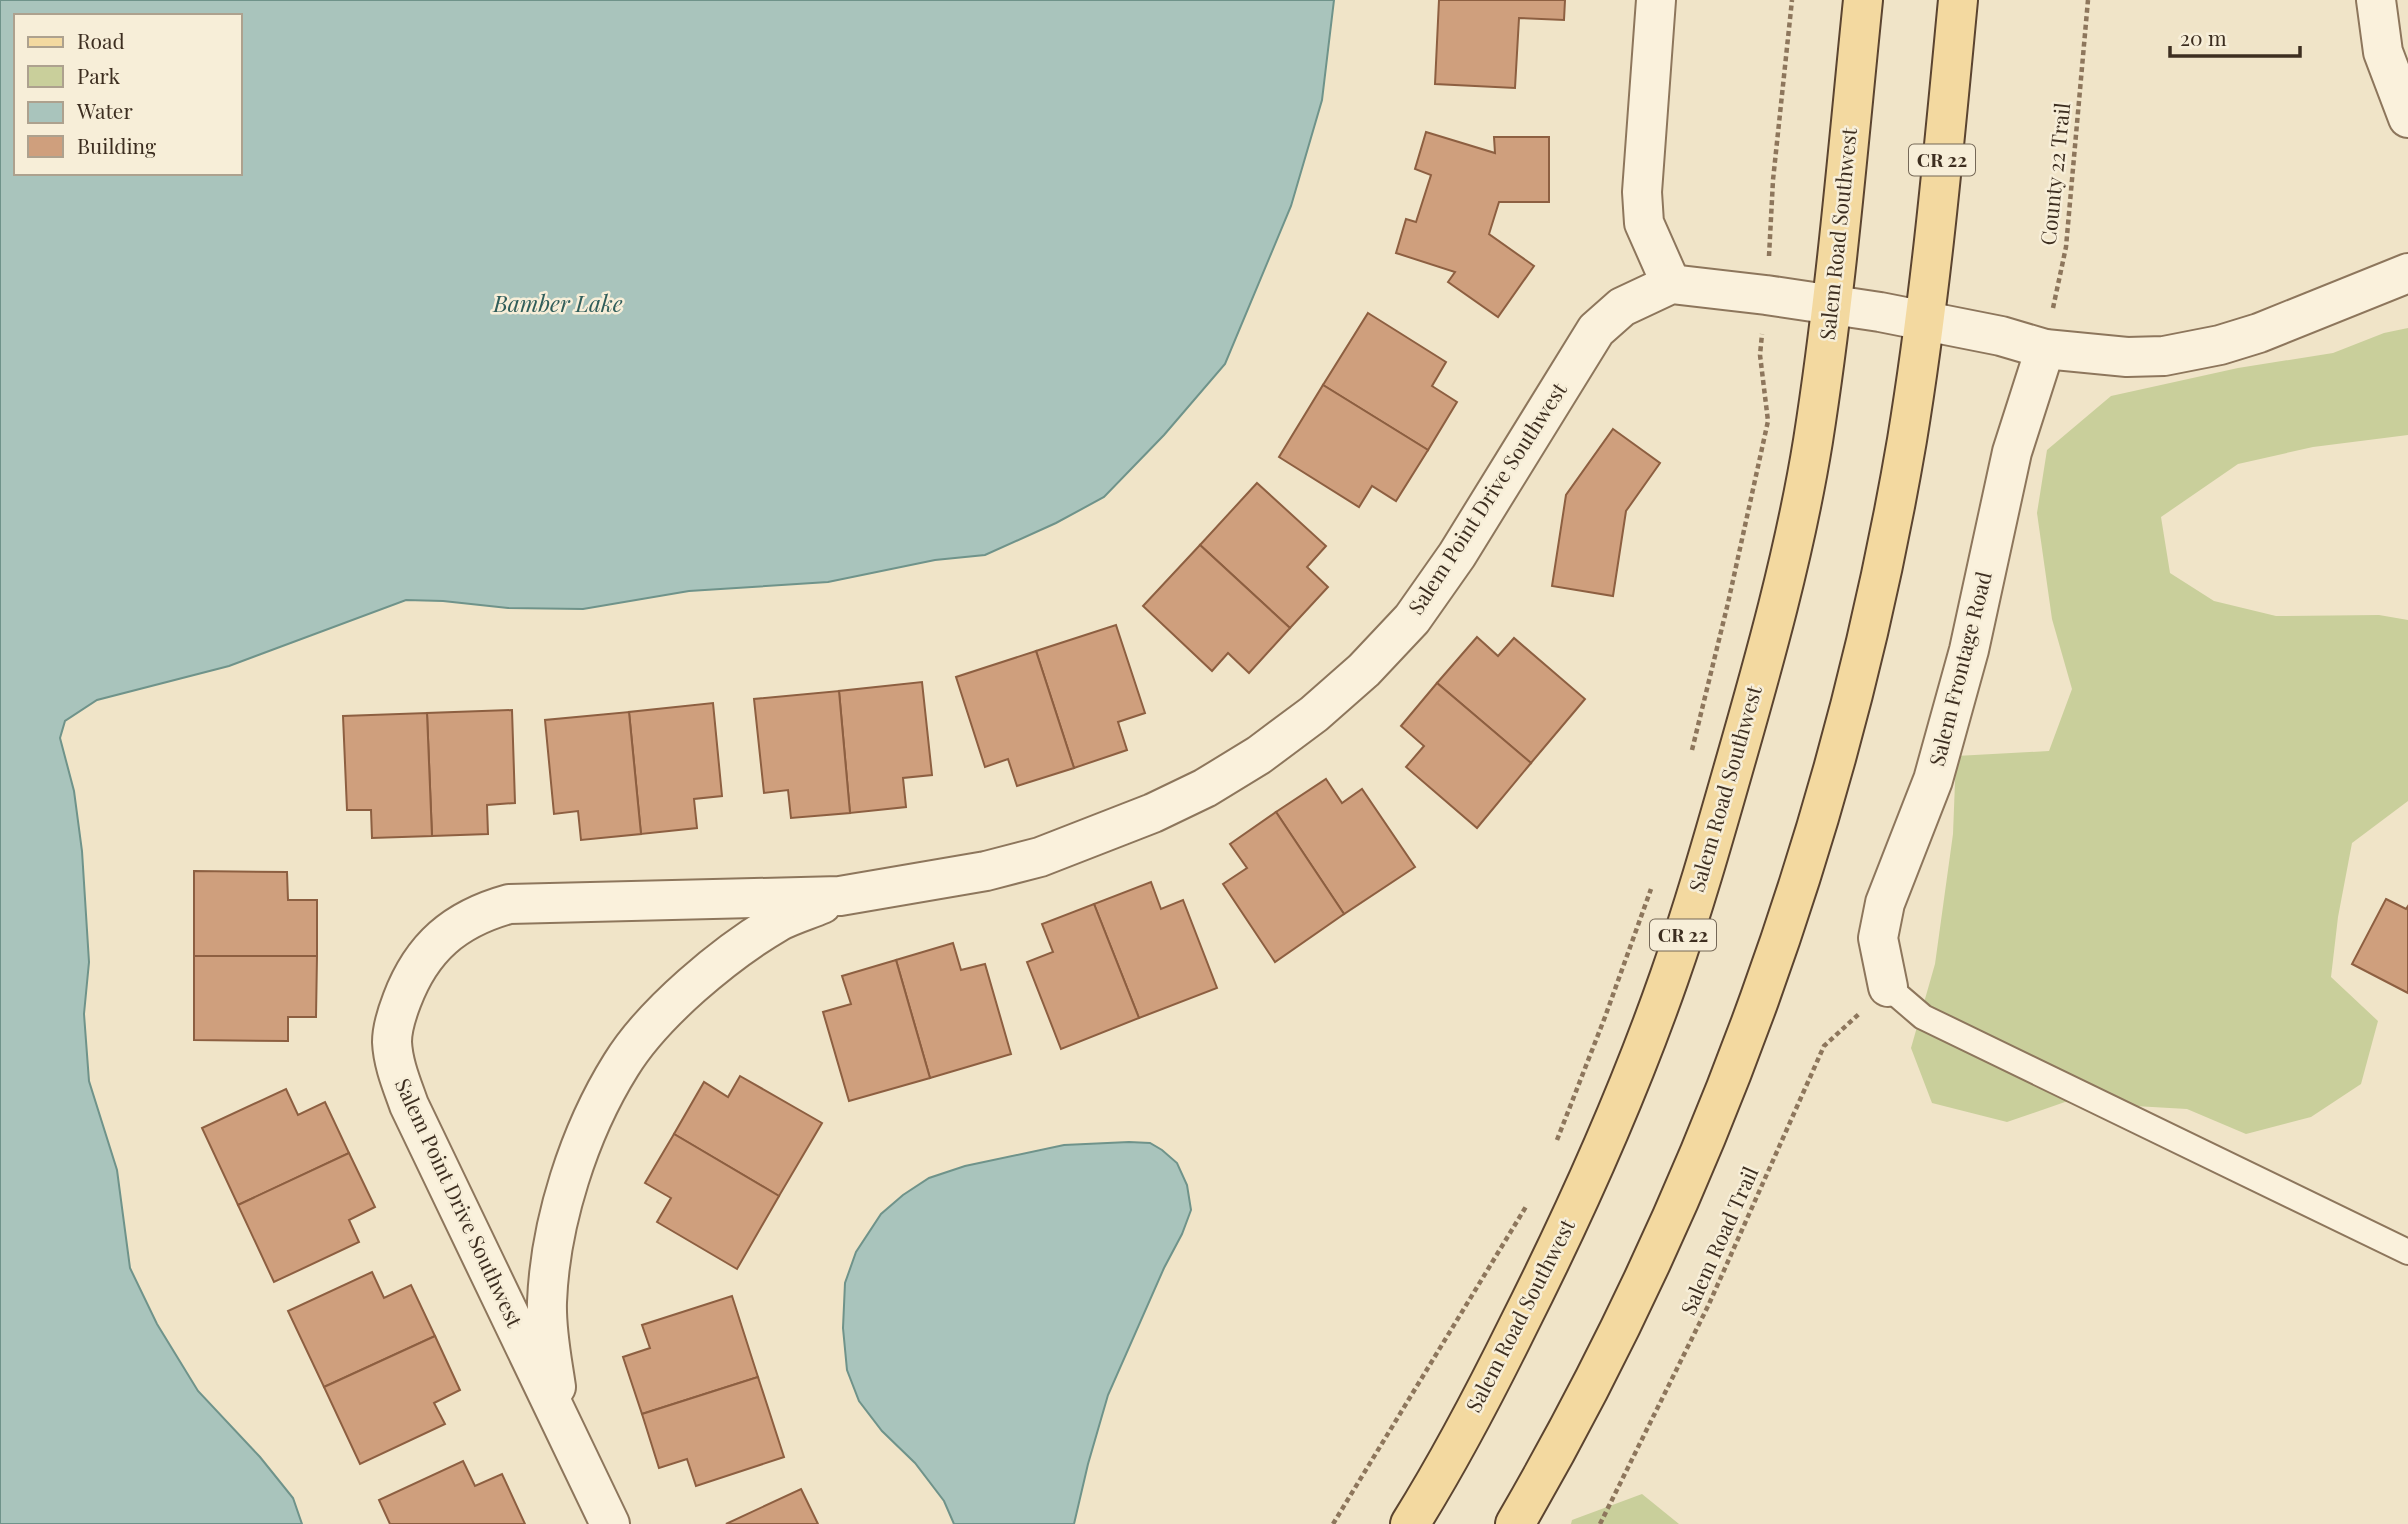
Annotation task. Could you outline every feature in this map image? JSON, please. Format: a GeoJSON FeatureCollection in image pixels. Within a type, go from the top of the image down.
{"type":"FeatureCollection","features":[{"type":"Feature","properties":{"kind":"main road","name":"Salem Road Southwest"},"geometry":{"type":"LineString","coordinates":[[1410,1524],[1493,1377],[1562,1239],[1623,1102],[1670,976],[1710,850],[1748,721],[1786,573],[1812,444],[1832,304],[1863,0]]}},
{"type":"Feature","properties":{"kind":"main road","name":"CR 22"},"geometry":{"type":"LineString","coordinates":[[1515,1524],[1555,1455],[1626,1318],[1688,1183],[1732,1074],[1777,949],[1813,835],[1880,578],[1906,442],[1925,320],[1958,0]]}},
{"type":"Feature","properties":{"kind":"street"},"geometry":{"type":"LineString","coordinates":[[1656,0],[1643,192],[1644,223],[1671,284],[1880,312],[2001,336],[2045,349],[2127,356],[2164,356],[2220,345],[2259,333],[2408,273]]}},
{"type":"Feature","properties":{"kind":"street"},"geometry":{"type":"LineString","coordinates":[[2376,0],[2383,52],[2408,118]]}},
{"type":"Feature","properties":{"kind":"street","name":"Salem Point Drive Southwest"},"geometry":{"type":"LineString","coordinates":[[610,1524],[409,1105],[397,1071],[392,1041],[398,1011],[409,982],[429,950],[452,929],[481,912],[509,904],[840,896],[986,871],[1040,856],[1153,813],[1205,788],[1259,755],[1314,714],[1364,670],[1412,619],[1457,555],[1596,330],[1622,307],[1671,284]]}},
{"type":"Feature","properties":{"kind":"street","name":"Salem Frontage Road"},"geometry":{"type":"LineString","coordinates":[[1888,987],[1878,938],[1885,903],[1933,780],[1969,650],[2012,452],[2045,349]]}},
{"type":"Feature","properties":{"kind":"street","name":"Salem Point Drive Southwest"},"geometry":{"type":"LineString","coordinates":[[577,1456],[558,1399],[550,1350],[547,1304],[561,1210],[577,1158],[597,1112],[621,1064],[657,1018],[699,980],[738,949],[779,922],[840,896]]}},
{"type":"Feature","properties":{"kind":"lane"},"geometry":{"type":"LineString","coordinates":[[1888,987],[1923,1017],[2408,1252]]}},
{"type":"Feature","properties":{"kind":"path"},"geometry":{"type":"LineString","coordinates":[[1689,763],[1768,421],[1760,355],[1773,180],[1792,0]]}},
{"type":"Feature","properties":{"kind":"path","name":"County 22 Trail"},"geometry":{"type":"LineString","coordinates":[[2045,349],[2066,247],[2088,0]]}},
{"type":"Feature","properties":{"kind":"path"},"geometry":{"type":"LineString","coordinates":[[1552,1152],[1655,879]]}},
{"type":"Feature","properties":{"kind":"path","name":"Salem Road Trail"},"geometry":{"type":"LineString","coordinates":[[1600,1524],[1709,1304],[1824,1046],[1888,987]]}},
{"type":"Feature","properties":{"kind":"path"},"geometry":{"type":"LineString","coordinates":[[1333,1524],[1530,1200]]}},
{"type":"Feature","properties":{"kind":"green space"},"geometry":{"type":"Polygon","coordinates":[[[2408,328],[2408,435],[2313,447],[2238,464],[2161,517],[2170,573],[2214,601],[2276,616],[2379,615],[2408,620],[2408,801],[2352,843],[2338,917],[2331,977],[2378,1021],[2361,1084],[2311,1117],[2246,1134],[2187,1109],[2065,1102],[2007,1122],[1932,1103],[1911,1048],[1935,964],[1953,834],[1956,756],[2049,751],[2072,689],[2052,619],[2037,513],[2047,450],[2111,396],[2238,368],[2333,353],[2384,333],[2408,328]]]}},
{"type":"Feature","properties":{"kind":"green space"},"geometry":{"type":"Polygon","coordinates":[[[1642,1494],[1679,1524],[1571,1524],[1572,1520],[1642,1494]]]}},
{"type":"Feature","properties":{"kind":"water","name":"Bamber Lake"},"geometry":{"type":"Polygon","coordinates":[[[0,0],[1334,0],[1322,100],[1291,206],[1225,364],[1164,435],[1104,497],[1056,523],[985,555],[935,560],[828,582],[689,591],[583,609],[508,608],[406,600],[229,666],[97,700],[65,721],[60,738],[74,791],[82,851],[89,962],[84,1014],[89,1081],[117,1170],[130,1268],[157,1324],[198,1391],[260,1457],[293,1498],[302,1524],[0,1524],[0,0]]]}},
{"type":"Feature","properties":{"kind":"water"},"geometry":{"type":"Polygon","coordinates":[[[1150,1143],[1177,1163],[1187,1185],[1191,1210],[1108,1395],[1074,1524],[954,1524],[944,1501],[915,1463],[882,1431],[859,1401],[847,1370],[843,1328],[845,1283],[856,1252],[881,1214],[929,1178],[965,1166],[1064,1145],[1150,1143]]]}},
{"type":"Feature","properties":{"kind":"building"},"geometry":{"type":"Polygon","coordinates":[[[1439,0],[1565,0],[1564,20],[1519,18],[1515,88],[1435,84],[1439,0]]]}},
{"type":"Feature","properties":{"kind":"building"},"geometry":{"type":"Polygon","coordinates":[[[1426,132],[1495,153],[1494,137],[1549,137],[1549,202],[1499,202],[1489,234],[1534,266],[1498,317],[1448,282],[1455,272],[1396,253],[1406,219],[1416,222],[1431,175],[1415,169],[1426,132]]]}},
{"type":"Feature","properties":{"kind":"building"},"geometry":{"type":"Polygon","coordinates":[[[1368,313],[1446,362],[1432,386],[1457,402],[1428,450],[1323,385],[1368,313]]]}},
{"type":"Feature","properties":{"kind":"building"},"geometry":{"type":"Polygon","coordinates":[[[1323,385],[1428,450],[1396,501],[1372,486],[1359,507],[1279,457],[1323,385]]]}},
{"type":"Feature","properties":{"kind":"building"},"geometry":{"type":"Polygon","coordinates":[[[1613,429],[1660,463],[1626,511],[1613,596],[1552,586],[1566,495],[1613,429]]]}},
{"type":"Feature","properties":{"kind":"building"},"geometry":{"type":"Polygon","coordinates":[[[1257,483],[1326,546],[1307,567],[1328,587],[1290,628],[1200,545],[1257,483]]]}},
{"type":"Feature","properties":{"kind":"building"},"geometry":{"type":"Polygon","coordinates":[[[1200,545],[1290,628],[1249,673],[1228,653],[1212,671],[1143,606],[1200,545]]]}},
{"type":"Feature","properties":{"kind":"building"},"geometry":{"type":"Polygon","coordinates":[[[1116,625],[1145,713],[1118,722],[1127,750],[1074,768],[1036,651],[1116,625]]]}},
{"type":"Feature","properties":{"kind":"building"},"geometry":{"type":"Polygon","coordinates":[[[1477,637],[1498,656],[1514,638],[1585,699],[1531,763],[1437,683],[1477,637]]]}},
{"type":"Feature","properties":{"kind":"building"},"geometry":{"type":"Polygon","coordinates":[[[1036,651],[1074,768],[1017,786],[1008,759],[985,767],[956,677],[1036,651]]]}},
{"type":"Feature","properties":{"kind":"building"},"geometry":{"type":"Polygon","coordinates":[[[922,682],[932,775],[903,778],[906,807],[850,813],[839,691],[922,682]]]}},
{"type":"Feature","properties":{"kind":"building"},"geometry":{"type":"Polygon","coordinates":[[[1437,683],[1531,763],[1477,828],[1406,767],[1424,746],[1401,726],[1437,683]]]}},
{"type":"Feature","properties":{"kind":"building"},"geometry":{"type":"Polygon","coordinates":[[[839,691],[850,813],[791,818],[788,790],[764,793],[754,699],[839,691]]]}},
{"type":"Feature","properties":{"kind":"building"},"geometry":{"type":"Polygon","coordinates":[[[713,703],[722,796],[694,799],[697,828],[641,834],[629,712],[713,703]]]}},
{"type":"Feature","properties":{"kind":"building"},"geometry":{"type":"Polygon","coordinates":[[[512,710],[515,803],[487,805],[488,834],[432,836],[427,713],[512,710]]]}},
{"type":"Feature","properties":{"kind":"building"},"geometry":{"type":"Polygon","coordinates":[[[629,712],[641,834],[581,840],[578,811],[554,814],[545,720],[629,712]]]}},
{"type":"Feature","properties":{"kind":"building"},"geometry":{"type":"Polygon","coordinates":[[[427,713],[432,836],[372,838],[371,810],[347,810],[343,716],[427,713]]]}},
{"type":"Feature","properties":{"kind":"building"},"geometry":{"type":"Polygon","coordinates":[[[1326,779],[1342,803],[1362,789],[1415,867],[1344,914],[1276,812],[1326,779]]]}},
{"type":"Feature","properties":{"kind":"building"},"geometry":{"type":"Polygon","coordinates":[[[1276,812],[1344,914],[1275,962],[1223,884],[1247,868],[1230,844],[1276,812]]]}},
{"type":"Feature","properties":{"kind":"building"},"geometry":{"type":"Polygon","coordinates":[[[194,871],[287,872],[288,900],[317,900],[317,956],[194,956],[194,871]]]}},
{"type":"Feature","properties":{"kind":"building"},"geometry":{"type":"Polygon","coordinates":[[[1151,882],[1161,909],[1183,900],[1217,988],[1139,1018],[1094,904],[1151,882]]]}},
{"type":"Feature","properties":{"kind":"building"},"geometry":{"type":"Polygon","coordinates":[[[2386,899],[2406,909],[2408,906],[2408,993],[2352,964],[2386,899]]]}},
{"type":"Feature","properties":{"kind":"building"},"geometry":{"type":"Polygon","coordinates":[[[1094,904],[1139,1018],[1061,1049],[1027,962],[1053,952],[1042,924],[1094,904]]]}},
{"type":"Feature","properties":{"kind":"building"},"geometry":{"type":"Polygon","coordinates":[[[953,943],[961,970],[985,964],[1011,1054],[930,1078],[896,960],[953,943]]]}},
{"type":"Feature","properties":{"kind":"building"},"geometry":{"type":"Polygon","coordinates":[[[194,956],[317,956],[316,1017],[288,1017],[288,1041],[194,1040],[194,956]]]}},
{"type":"Feature","properties":{"kind":"building"},"geometry":{"type":"Polygon","coordinates":[[[896,960],[930,1078],[849,1101],[823,1012],[851,1004],[842,976],[896,960]]]}},
{"type":"Feature","properties":{"kind":"building"},"geometry":{"type":"Polygon","coordinates":[[[740,1076],[822,1123],[779,1196],[674,1134],[704,1082],[728,1097],[740,1076]]]}},
{"type":"Feature","properties":{"kind":"building"},"geometry":{"type":"Polygon","coordinates":[[[286,1089],[298,1115],[325,1102],[349,1153],[238,1205],[202,1128],[286,1089]]]}},
{"type":"Feature","properties":{"kind":"building"},"geometry":{"type":"Polygon","coordinates":[[[674,1134],[779,1196],[737,1269],[657,1222],[671,1198],[645,1183],[674,1134]]]}},
{"type":"Feature","properties":{"kind":"building"},"geometry":{"type":"Polygon","coordinates":[[[349,1153],[375,1207],[349,1220],[359,1242],[274,1282],[238,1205],[349,1153]]]}},
{"type":"Feature","properties":{"kind":"building"},"geometry":{"type":"Polygon","coordinates":[[[372,1272],[384,1298],[411,1285],[435,1336],[324,1387],[288,1311],[372,1272]]]}},
{"type":"Feature","properties":{"kind":"building"},"geometry":{"type":"Polygon","coordinates":[[[732,1296],[758,1377],[642,1414],[623,1357],[650,1348],[642,1325],[732,1296]]]}},
{"type":"Feature","properties":{"kind":"building"},"geometry":{"type":"Polygon","coordinates":[[[435,1336],[460,1390],[434,1403],[445,1424],[360,1464],[324,1387],[435,1336]]]}},
{"type":"Feature","properties":{"kind":"building"},"geometry":{"type":"Polygon","coordinates":[[[758,1377],[784,1457],[696,1486],[687,1459],[659,1468],[642,1414],[758,1377]]]}},
{"type":"Feature","properties":{"kind":"building"},"geometry":{"type":"Polygon","coordinates":[[[463,1461],[475,1486],[502,1474],[525,1524],[390,1524],[379,1500],[463,1461]]]}},
{"type":"Feature","properties":{"kind":"building"},"geometry":{"type":"Polygon","coordinates":[[[801,1489],[818,1524],[726,1524],[801,1489]]]}}]}
